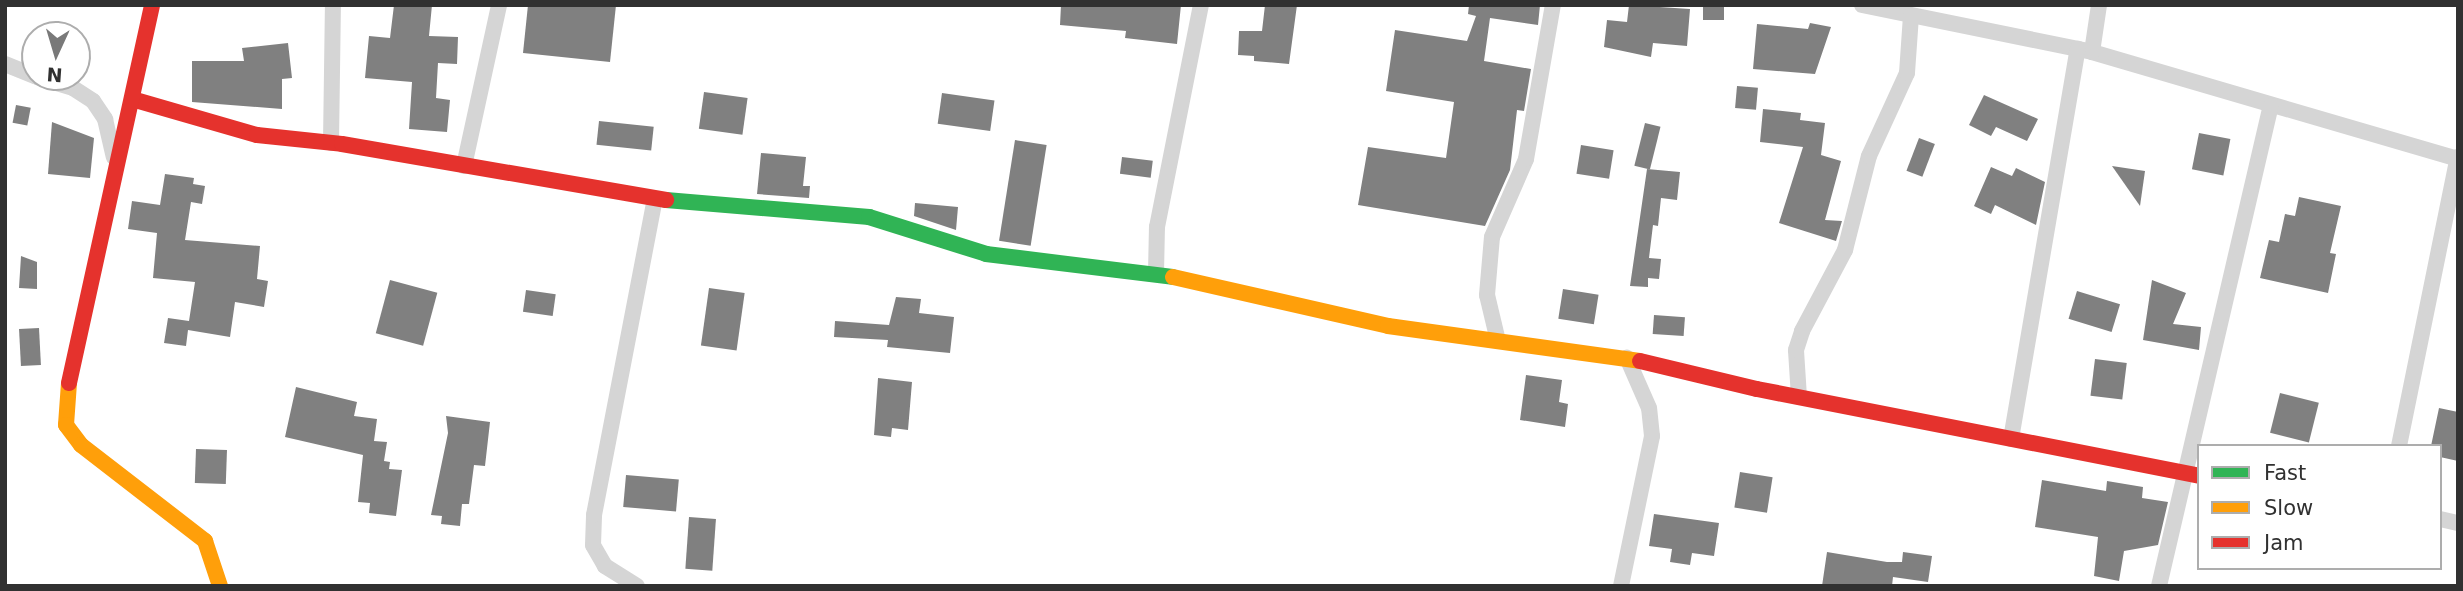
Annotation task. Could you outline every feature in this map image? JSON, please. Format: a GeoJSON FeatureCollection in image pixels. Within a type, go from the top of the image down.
{"type":"FeatureCollection","features":[{"type":"Feature","properties":{"kind":"street"},"geometry":{"type":"LineString","coordinates":[[152,5],[115,167],[98,264],[65,400],[66,425],[80,445],[205,541],[220,586]]}},
{"type":"Feature","properties":{"kind":"street"},"geometry":{"type":"LineString","coordinates":[[331,142],[333,5]]}},
{"type":"Feature","properties":{"kind":"street"},"geometry":{"type":"LineString","coordinates":[[464,166],[499,5]]}},
{"type":"Feature","properties":{"kind":"street"},"geometry":{"type":"LineString","coordinates":[[1156,273],[1157,227],[1201,5]]}},
{"type":"Feature","properties":{"kind":"street"},"geometry":{"type":"LineString","coordinates":[[1498,341],[1487,295],[1492,237],[1526,159],[1553,5]]}},
{"type":"Feature","properties":{"kind":"street"},"geometry":{"type":"LineString","coordinates":[[1862,5],[2085,50],[2458,158],[2399,444]]}},
{"type":"Feature","properties":{"kind":"street"},"geometry":{"type":"LineString","coordinates":[[2011,439],[2085,50],[2099,5]]}},
{"type":"Feature","properties":{"kind":"street"},"geometry":{"type":"LineString","coordinates":[[1799,397],[1796,350],[1801,331],[1845,250],[1869,156],[1906,72],[1911,16]]}},
{"type":"Feature","properties":{"kind":"street"},"geometry":{"type":"LineString","coordinates":[[78,91],[93,101],[111,136],[115,167]]}},
{"type":"Feature","properties":{"kind":"street"},"geometry":{"type":"LineString","coordinates":[[132,99],[257,135],[331,142],[655,199],[869,217],[986,254],[1156,273],[1388,326],[1627,358],[1799,397],[2191,475]]}},
{"type":"Feature","properties":{"kind":"street"},"geometry":{"type":"LineString","coordinates":[[2198,444],[2271,106]]}},
{"type":"Feature","properties":{"kind":"street"},"geometry":{"type":"LineString","coordinates":[[637,586],[605,566],[593,545],[594,514],[655,199]]}},
{"type":"Feature","properties":{"kind":"street"},"geometry":{"type":"LineString","coordinates":[[1620,586],[1652,436],[1649,408],[1627,358]]}},
{"type":"Feature","properties":{"kind":"street"},"geometry":{"type":"LineString","coordinates":[[2159,586],[2197,447]]}},
{"type":"Feature","properties":{"kind":"building"},"geometry":{"type":"Polygon","coordinates":[[[394,5],[432,5],[429,36],[458,37],[457,64],[438,63],[436,98],[450,100],[447,132],[409,129],[412,82],[365,78],[369,36],[390,38],[394,5]]]}},
{"type":"Feature","properties":{"kind":"building"},"geometry":{"type":"Polygon","coordinates":[[[528,5],[616,5],[610,62],[523,53],[528,5]]]}},
{"type":"Feature","properties":{"kind":"building"},"geometry":{"type":"Polygon","coordinates":[[[1061,5],[1181,5],[1177,44],[1125,38],[1126,31],[1060,25],[1061,5]]]}},
{"type":"Feature","properties":{"kind":"building"},"geometry":{"type":"Polygon","coordinates":[[[1265,5],[1297,5],[1289,64],[1254,61],[1254,56],[1238,55],[1239,31],[1262,31],[1265,5]]]}},
{"type":"Feature","properties":{"kind":"building"},"geometry":{"type":"Polygon","coordinates":[[[1469,5],[1540,5],[1538,25],[1490,18],[1484,61],[1531,69],[1524,111],[1517,110],[1510,170],[1485,226],[1358,205],[1368,147],[1446,158],[1454,102],[1386,91],[1395,30],[1467,41],[1476,16],[1468,14],[1469,5]]]}},
{"type":"Feature","properties":{"kind":"building"},"geometry":{"type":"Polygon","coordinates":[[[1629,5],[1690,9],[1687,46],[1653,43],[1651,57],[1604,47],[1607,20],[1627,22],[1629,5]]]}},
{"type":"Feature","properties":{"kind":"building"},"geometry":{"type":"Polygon","coordinates":[[[1703,5],[1724,5],[1724,20],[1703,20],[1703,5]]]}},
{"type":"Feature","properties":{"kind":"building"},"geometry":{"type":"Polygon","coordinates":[[[1810,23],[1831,27],[1815,74],[1753,69],[1757,24],[1808,29],[1810,23]]]}},
{"type":"Feature","properties":{"kind":"building"},"geometry":{"type":"Polygon","coordinates":[[[288,43],[292,78],[282,79],[282,109],[192,102],[192,61],[244,61],[242,48],[288,43]]]}},
{"type":"Feature","properties":{"kind":"building"},"geometry":{"type":"Polygon","coordinates":[[[1737,86],[1758,88],[1756,110],[1735,108],[1737,86]]]}},
{"type":"Feature","properties":{"kind":"building"},"geometry":{"type":"Polygon","coordinates":[[[704,92],[748,98],[742,135],[699,129],[704,92]]]}},
{"type":"Feature","properties":{"kind":"building"},"geometry":{"type":"Polygon","coordinates":[[[942,93],[994,100],[990,131],[938,124],[942,93]]]}},
{"type":"Feature","properties":{"kind":"building"},"geometry":{"type":"Polygon","coordinates":[[[1984,95],[2038,119],[2027,141],[1996,127],[1991,136],[1969,125],[1984,95]]]}},
{"type":"Feature","properties":{"kind":"building"},"geometry":{"type":"Polygon","coordinates":[[[16,105],[31,108],[27,126],[13,123],[16,105]]]}},
{"type":"Feature","properties":{"kind":"building"},"geometry":{"type":"Polygon","coordinates":[[[1763,109],[1801,113],[1800,120],[1825,123],[1821,155],[1841,161],[1825,220],[1842,221],[1836,241],[1779,223],[1803,147],[1760,142],[1763,109]]]}},
{"type":"Feature","properties":{"kind":"building"},"geometry":{"type":"Polygon","coordinates":[[[599,121],[654,127],[651,151],[596,145],[599,121]]]}},
{"type":"Feature","properties":{"kind":"building"},"geometry":{"type":"Polygon","coordinates":[[[52,122],[94,138],[90,178],[48,174],[52,122]]]}},
{"type":"Feature","properties":{"kind":"building"},"geometry":{"type":"Polygon","coordinates":[[[1645,123],[1661,127],[1650,170],[1634,166],[1645,123]]]}},
{"type":"Feature","properties":{"kind":"building"},"geometry":{"type":"Polygon","coordinates":[[[2199,133],[2230,139],[2223,175],[2192,169],[2199,133]]]}},
{"type":"Feature","properties":{"kind":"building"},"geometry":{"type":"Polygon","coordinates":[[[1919,138],[1935,144],[1922,177],[1906,171],[1919,138]]]}},
{"type":"Feature","properties":{"kind":"building"},"geometry":{"type":"Polygon","coordinates":[[[1015,140],[1047,145],[1031,246],[999,241],[1015,140]]]}},
{"type":"Feature","properties":{"kind":"building"},"geometry":{"type":"Polygon","coordinates":[[[1581,145],[1614,150],[1609,179],[1576,174],[1581,145]]]}},
{"type":"Feature","properties":{"kind":"building"},"geometry":{"type":"Polygon","coordinates":[[[761,153],[806,157],[803,186],[810,186],[809,198],[757,194],[761,153]]]}},
{"type":"Feature","properties":{"kind":"building"},"geometry":{"type":"Polygon","coordinates":[[[1122,157],[1153,161],[1151,178],[1120,174],[1122,157]]]}},
{"type":"Feature","properties":{"kind":"building"},"geometry":{"type":"Polygon","coordinates":[[[2112,166],[2145,171],[2140,206],[2112,166]]]}},
{"type":"Feature","properties":{"kind":"building"},"geometry":{"type":"Polygon","coordinates":[[[1991,167],[2012,176],[2016,168],[2045,182],[2036,225],[1995,205],[1991,214],[1974,206],[1991,167]]]}},
{"type":"Feature","properties":{"kind":"building"},"geometry":{"type":"Polygon","coordinates":[[[1647,169],[1680,172],[1677,200],[1661,198],[1658,226],[1653,225],[1649,258],[1661,259],[1659,279],[1648,278],[1648,287],[1630,286],[1647,169]]]}},
{"type":"Feature","properties":{"kind":"building"},"geometry":{"type":"Polygon","coordinates":[[[165,174],[194,178],[193,184],[205,186],[202,204],[191,202],[185,240],[260,246],[257,279],[268,281],[264,307],[235,302],[230,337],[188,330],[186,346],[164,343],[168,318],[189,321],[195,282],[153,278],[157,233],[128,229],[132,201],[160,205],[165,174]]]}},
{"type":"Feature","properties":{"kind":"building"},"geometry":{"type":"Polygon","coordinates":[[[2299,197],[2341,206],[2330,253],[2336,254],[2328,293],[2260,278],[2269,240],[2279,242],[2285,214],[2295,216],[2299,197]]]}},
{"type":"Feature","properties":{"kind":"building"},"geometry":{"type":"Polygon","coordinates":[[[915,203],[958,207],[956,230],[914,216],[915,203]]]}},
{"type":"Feature","properties":{"kind":"building"},"geometry":{"type":"Polygon","coordinates":[[[21,256],[37,262],[37,289],[19,288],[21,256]]]}},
{"type":"Feature","properties":{"kind":"building"},"geometry":{"type":"Polygon","coordinates":[[[390,280],[437,293],[423,346],[376,333],[390,280]]]}},
{"type":"Feature","properties":{"kind":"building"},"geometry":{"type":"Polygon","coordinates":[[[2152,280],[2186,293],[2173,324],[2201,327],[2199,350],[2143,340],[2152,280]]]}},
{"type":"Feature","properties":{"kind":"building"},"geometry":{"type":"Polygon","coordinates":[[[709,288],[745,293],[737,350],[701,345],[709,288]]]}},
{"type":"Feature","properties":{"kind":"building"},"geometry":{"type":"Polygon","coordinates":[[[1563,289],[1599,295],[1594,324],[1558,319],[1563,289]]]}},
{"type":"Feature","properties":{"kind":"building"},"geometry":{"type":"Polygon","coordinates":[[[526,290],[556,294],[553,316],[523,312],[526,290]]]}},
{"type":"Feature","properties":{"kind":"building"},"geometry":{"type":"Polygon","coordinates":[[[2077,291],[2120,304],[2112,332],[2069,319],[2077,291]]]}},
{"type":"Feature","properties":{"kind":"building"},"geometry":{"type":"Polygon","coordinates":[[[896,297],[921,299],[919,313],[954,317],[950,353],[887,347],[888,340],[834,337],[835,321],[889,325],[896,297]]]}},
{"type":"Feature","properties":{"kind":"building"},"geometry":{"type":"Polygon","coordinates":[[[1654,315],[1685,317],[1684,336],[1653,334],[1654,315]]]}},
{"type":"Feature","properties":{"kind":"building"},"geometry":{"type":"Polygon","coordinates":[[[39,328],[41,365],[21,366],[19,329],[39,328]]]}},
{"type":"Feature","properties":{"kind":"building"},"geometry":{"type":"Polygon","coordinates":[[[2095,359],[2127,363],[2122,400],[2090,396],[2095,359]]]}},
{"type":"Feature","properties":{"kind":"building"},"geometry":{"type":"Polygon","coordinates":[[[1526,375],[1562,380],[1559,402],[1568,404],[1565,427],[1520,420],[1526,375]]]}},
{"type":"Feature","properties":{"kind":"building"},"geometry":{"type":"Polygon","coordinates":[[[878,378],[912,382],[908,430],[892,428],[891,437],[874,435],[878,378]]]}},
{"type":"Feature","properties":{"kind":"building"},"geometry":{"type":"Polygon","coordinates":[[[296,387],[357,402],[354,416],[377,419],[374,441],[387,442],[384,461],[390,462],[389,469],[402,470],[396,516],[369,513],[370,503],[358,502],[363,455],[285,437],[296,387]]]}},
{"type":"Feature","properties":{"kind":"building"},"geometry":{"type":"Polygon","coordinates":[[[2280,393],[2319,403],[2309,442],[2270,433],[2280,393]]]}},
{"type":"Feature","properties":{"kind":"building"},"geometry":{"type":"Polygon","coordinates":[[[2439,408],[2458,412],[2458,461],[2442,457],[2442,444],[2431,444],[2439,408]]]}},
{"type":"Feature","properties":{"kind":"building"},"geometry":{"type":"Polygon","coordinates":[[[446,416],[490,422],[485,466],[474,465],[469,504],[462,504],[460,526],[441,524],[442,516],[431,515],[448,433],[446,416]]]}},
{"type":"Feature","properties":{"kind":"building"},"geometry":{"type":"Polygon","coordinates":[[[196,449],[227,450],[226,484],[195,483],[196,449]]]}},
{"type":"Feature","properties":{"kind":"building"},"geometry":{"type":"Polygon","coordinates":[[[1740,472],[1773,477],[1767,513],[1734,508],[1740,472]]]}},
{"type":"Feature","properties":{"kind":"building"},"geometry":{"type":"Polygon","coordinates":[[[626,475],[679,480],[676,511],[623,507],[626,475]]]}},
{"type":"Feature","properties":{"kind":"building"},"geometry":{"type":"Polygon","coordinates":[[[2042,480],[2106,491],[2107,481],[2143,487],[2142,498],[2168,502],[2158,545],[2124,551],[2119,581],[2094,576],[2098,537],[2035,527],[2042,480]]]}},
{"type":"Feature","properties":{"kind":"building"},"geometry":{"type":"Polygon","coordinates":[[[1654,514],[1719,523],[1714,556],[1692,553],[1690,565],[1670,562],[1672,549],[1649,546],[1654,514]]]}},
{"type":"Feature","properties":{"kind":"building"},"geometry":{"type":"Polygon","coordinates":[[[689,517],[716,519],[712,571],[685,569],[689,517]]]}},
{"type":"Feature","properties":{"kind":"building"},"geometry":{"type":"Polygon","coordinates":[[[1827,552],[1887,562],[1902,562],[1903,552],[1932,556],[1928,582],[1893,577],[1892,586],[1822,586],[1827,552]]]}},
{"type":"Feature","properties":{"kind":"traffic: fast"},"geometry":{"type":"LineString","coordinates":[[666,200],[869,217],[986,254],[1173,277]]}},
{"type":"Feature","properties":{"kind":"traffic: slow"},"geometry":{"type":"LineString","coordinates":[[1173,277],[1388,326],[1640,361]]}},
{"type":"Feature","properties":{"kind":"traffic: slow"},"geometry":{"type":"LineString","coordinates":[[69,383],[66,425],[81,445],[205,541],[220,586]]}},
{"type":"Feature","properties":{"kind":"traffic: jam"},"geometry":{"type":"LineString","coordinates":[[69,383],[152,5]]}},
{"type":"Feature","properties":{"kind":"traffic: jam"},"geometry":{"type":"LineString","coordinates":[[132,99],[257,135],[342,144],[666,200]]}},
{"type":"Feature","properties":{"kind":"traffic: jam"},"geometry":{"type":"LineString","coordinates":[[1640,361],[1757,389],[2197,476]]}}]}
